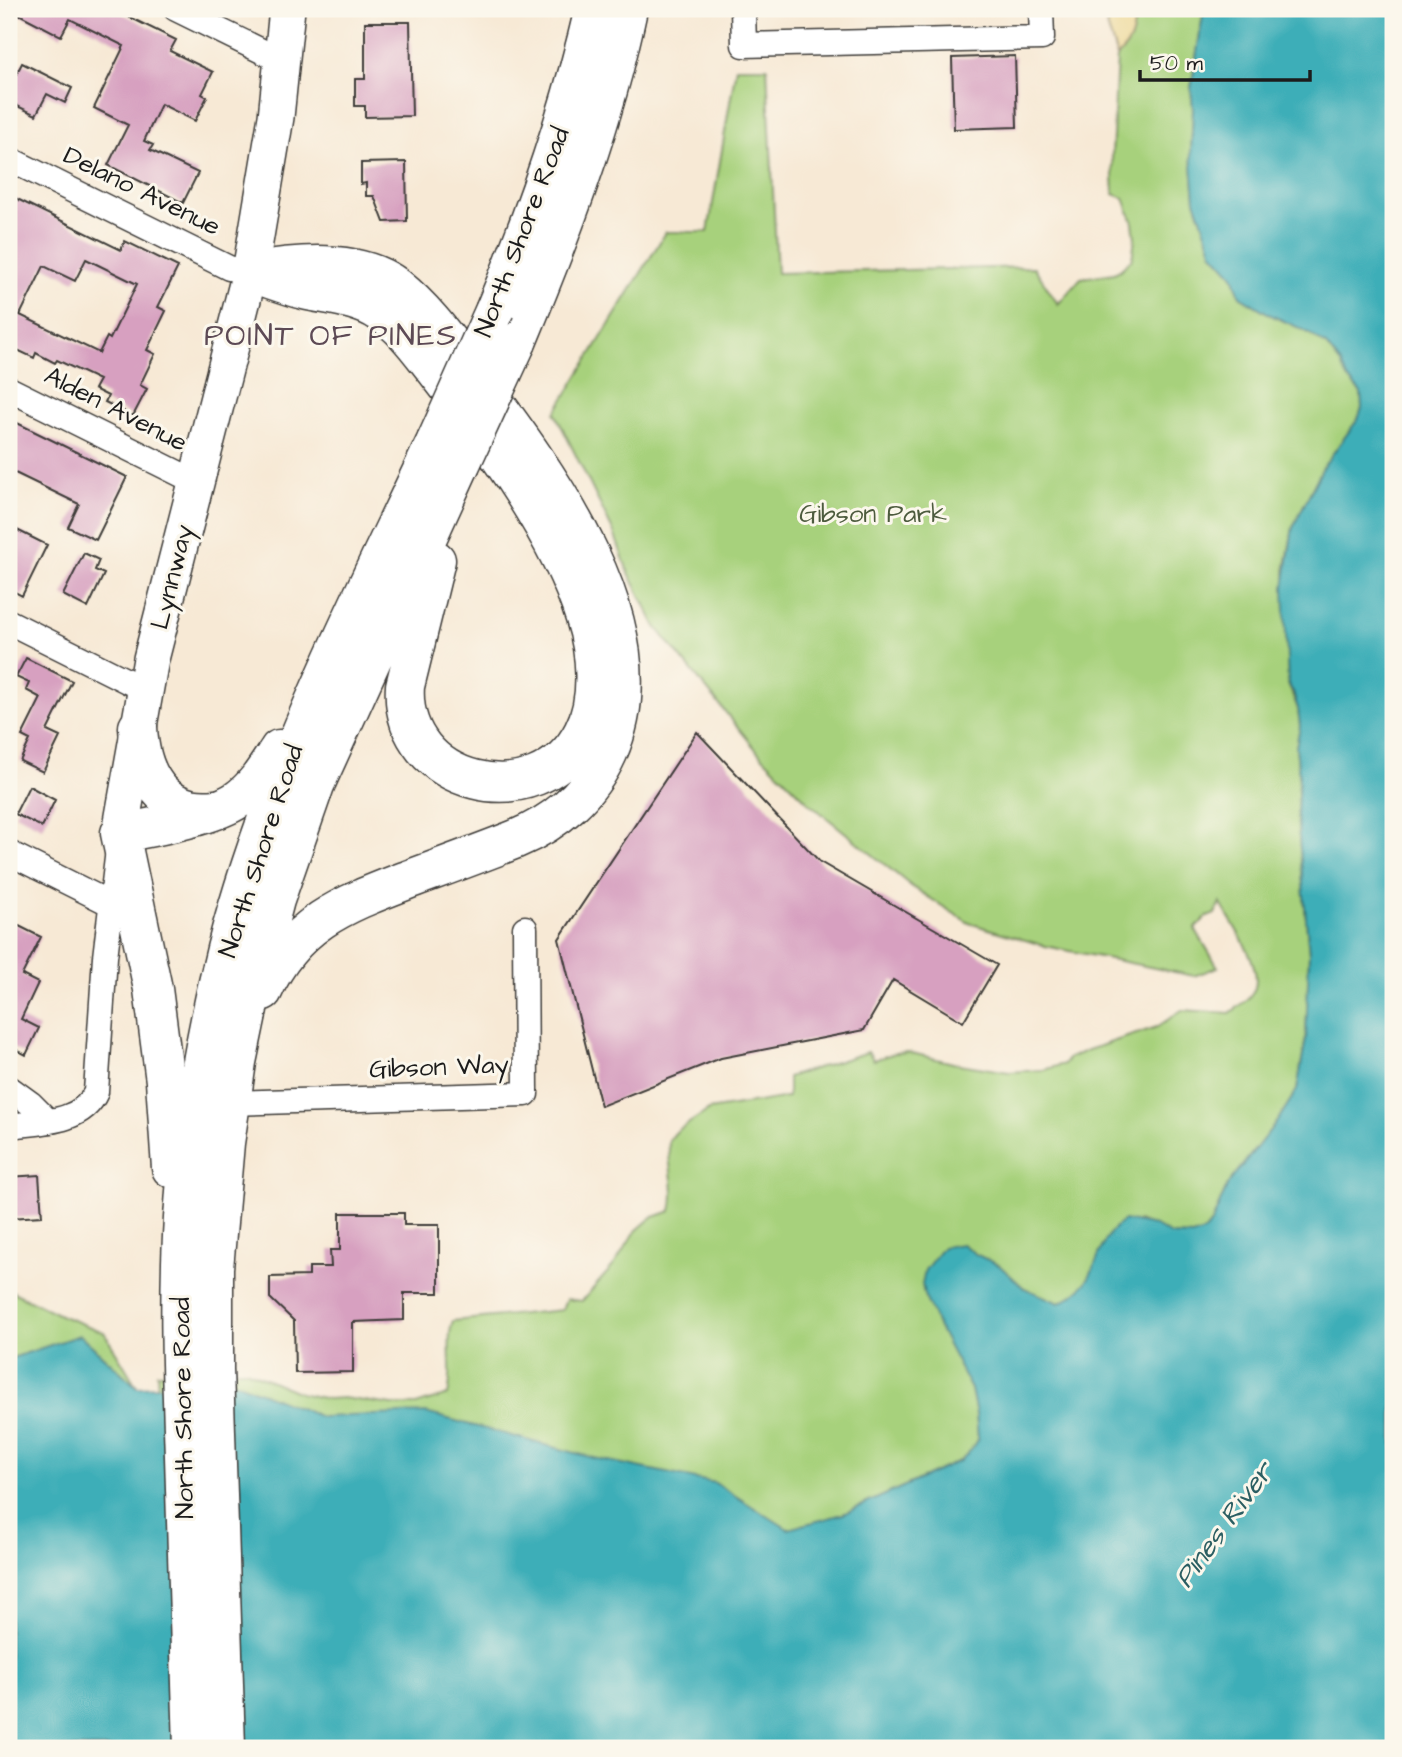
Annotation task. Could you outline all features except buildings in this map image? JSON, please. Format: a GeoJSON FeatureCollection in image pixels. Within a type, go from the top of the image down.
{"type":"FeatureCollection","features":[{"type":"Feature","properties":{"kind":"highway","name":"North Shore Road"},"geometry":{"type":"LineString","coordinates":[[193,1748],[198,1370],[214,1268],[230,1103],[244,1021],[275,900],[314,785],[448,454],[495,309],[554,155],[578,76],[594,9]]}},
{"type":"Feature","properties":{"kind":"highway","name":"North Shore Road"},"geometry":{"type":"LineString","coordinates":[[226,1748],[198,1370],[181,1302],[183,1216],[192,1133],[207,1035],[226,951],[248,872],[276,792],[328,673],[448,454],[517,342],[581,179],[628,9]]}},
{"type":"Feature","properties":{"kind":"highway"},"geometry":{"type":"LineString","coordinates":[[237,1062],[255,1008],[272,972],[298,939],[317,922],[351,902],[533,831],[572,805],[597,774],[615,736],[622,679],[619,639],[609,601],[569,517],[523,441],[430,320],[395,285],[356,270],[300,264],[250,272]]}},
{"type":"Feature","properties":{"kind":"highway"},"geometry":{"type":"LineString","coordinates":[[250,272],[303,289],[357,301],[379,311],[398,327],[453,393],[497,454],[559,556],[577,595],[590,637],[594,680],[590,715],[582,734],[562,758],[545,771],[513,782],[474,780],[442,765],[418,739],[405,705],[407,675],[448,454]]}},
{"type":"Feature","properties":{"kind":"highway"},"geometry":{"type":"LineString","coordinates":[[181,1302],[165,1081],[157,1013],[146,949],[120,833],[154,827],[236,801],[262,774],[328,673]]}},
{"type":"Feature","properties":{"kind":"highway"},"geometry":{"type":"LineString","coordinates":[[138,727],[141,755],[161,793],[182,807],[216,809]]}},
{"type":"Feature","properties":{"kind":"main road","name":"Lynnway"},"geometry":{"type":"LineString","coordinates":[[120,833],[145,690],[250,272],[276,117],[288,9]]}},
{"type":"Feature","properties":{"kind":"street"},"geometry":{"type":"LineString","coordinates":[[176,9],[282,61]]}},
{"type":"Feature","properties":{"kind":"street"},"geometry":{"type":"LineString","coordinates":[[743,9],[744,45],[1042,38],[1041,9]]}},
{"type":"Feature","properties":{"kind":"street","name":"Delano Avenue"},"geometry":{"type":"LineString","coordinates":[[9,159],[229,268],[250,272]]}},
{"type":"Feature","properties":{"kind":"street","name":"Alden Avenue"},"geometry":{"type":"LineString","coordinates":[[9,389],[196,482]]}},
{"type":"Feature","properties":{"kind":"street"},"geometry":{"type":"LineString","coordinates":[[9,622],[145,690]]}},
{"type":"Feature","properties":{"kind":"street","name":"Lynnway"},"geometry":{"type":"LineString","coordinates":[[9,1126],[48,1121],[80,1111],[88,1106],[96,1092],[111,904],[120,833]]}},
{"type":"Feature","properties":{"kind":"street"},"geometry":{"type":"LineString","coordinates":[[9,852],[111,904]]}},
{"type":"Feature","properties":{"kind":"street","name":"Gibson Way"},"geometry":{"type":"LineString","coordinates":[[230,1103],[526,1094],[525,928]]}},
{"type":"Feature","properties":{"kind":"street"},"geometry":{"type":"LineString","coordinates":[[9,1087],[48,1121]]}},
{"type":"Feature","properties":{"kind":"green space","name":"Gibson Park"},"geometry":{"type":"Polygon","coordinates":[[[1137,9],[1204,9],[1191,88],[1191,153],[1195,200],[1213,253],[1233,275],[1240,296],[1271,315],[1304,330],[1326,345],[1361,393],[1362,408],[1358,419],[1323,467],[1293,527],[1285,571],[1288,684],[1298,709],[1300,726],[1296,747],[1299,776],[1297,814],[1309,954],[1306,1038],[1297,1090],[1278,1120],[1228,1184],[1212,1222],[1204,1232],[1192,1236],[1171,1235],[1138,1221],[1094,1267],[1086,1286],[1074,1297],[1059,1303],[1024,1288],[999,1265],[977,1255],[962,1244],[924,1295],[971,1389],[978,1438],[971,1450],[960,1461],[843,1514],[766,1536],[159,1411],[157,1373],[246,1370],[300,1393],[328,1399],[343,1398],[392,1405],[416,1405],[448,1395],[453,1321],[562,1310],[566,1299],[582,1301],[614,1265],[636,1231],[651,1218],[671,1211],[673,1194],[669,1140],[677,1131],[709,1110],[788,1097],[788,1077],[868,1052],[874,1060],[908,1052],[1009,1072],[1043,1070],[1064,1064],[1069,1058],[1088,1050],[1157,1027],[1182,1010],[1230,1013],[1252,994],[1256,984],[1252,960],[1220,902],[1215,914],[1205,918],[1195,929],[1218,967],[1194,976],[1045,946],[969,923],[911,886],[810,804],[758,752],[656,627],[627,569],[614,533],[555,413],[666,232],[708,232],[736,67],[767,67],[777,273],[1034,267],[1058,304],[1081,278],[1120,270],[1132,259],[1135,238],[1124,198],[1114,194],[1112,156],[1117,57],[1130,40],[1137,9]]]}},
{"type":"Feature","properties":{"kind":"green space"},"geometry":{"type":"Polygon","coordinates":[[[9,1290],[62,1316],[104,1332],[137,1387],[80,1336],[9,1359],[9,1290]]]}},
{"type":"Feature","properties":{"kind":"sand"},"geometry":{"type":"Polygon","coordinates":[[[1102,9],[1137,9],[1130,40],[1117,57],[1102,9]]]}},
{"type":"Feature","properties":{"kind":"water","name":"Pines River"},"geometry":{"type":"Polygon","coordinates":[[[1204,9],[1393,9],[1393,1748],[9,1748],[9,1359],[80,1335],[137,1387],[236,1382],[321,1417],[426,1413],[594,1458],[715,1483],[788,1529],[843,1514],[960,1461],[978,1438],[971,1389],[924,1295],[922,1284],[925,1270],[943,1247],[962,1244],[977,1255],[999,1265],[1024,1288],[1059,1303],[1084,1285],[1105,1241],[1124,1220],[1155,1226],[1171,1235],[1192,1236],[1204,1232],[1212,1222],[1228,1184],[1278,1120],[1297,1090],[1306,1038],[1309,954],[1297,814],[1299,776],[1296,747],[1300,726],[1298,709],[1288,684],[1284,587],[1293,527],[1323,467],[1358,419],[1362,408],[1361,393],[1326,345],[1304,330],[1271,315],[1240,296],[1233,275],[1213,253],[1195,200],[1191,153],[1191,88],[1204,9]]]}},
{"type":"Feature","properties":{"kind":"district","name":"POINT OF PINES"},"geometry":{"type":"Point","coordinates":[331,336]}}]}
